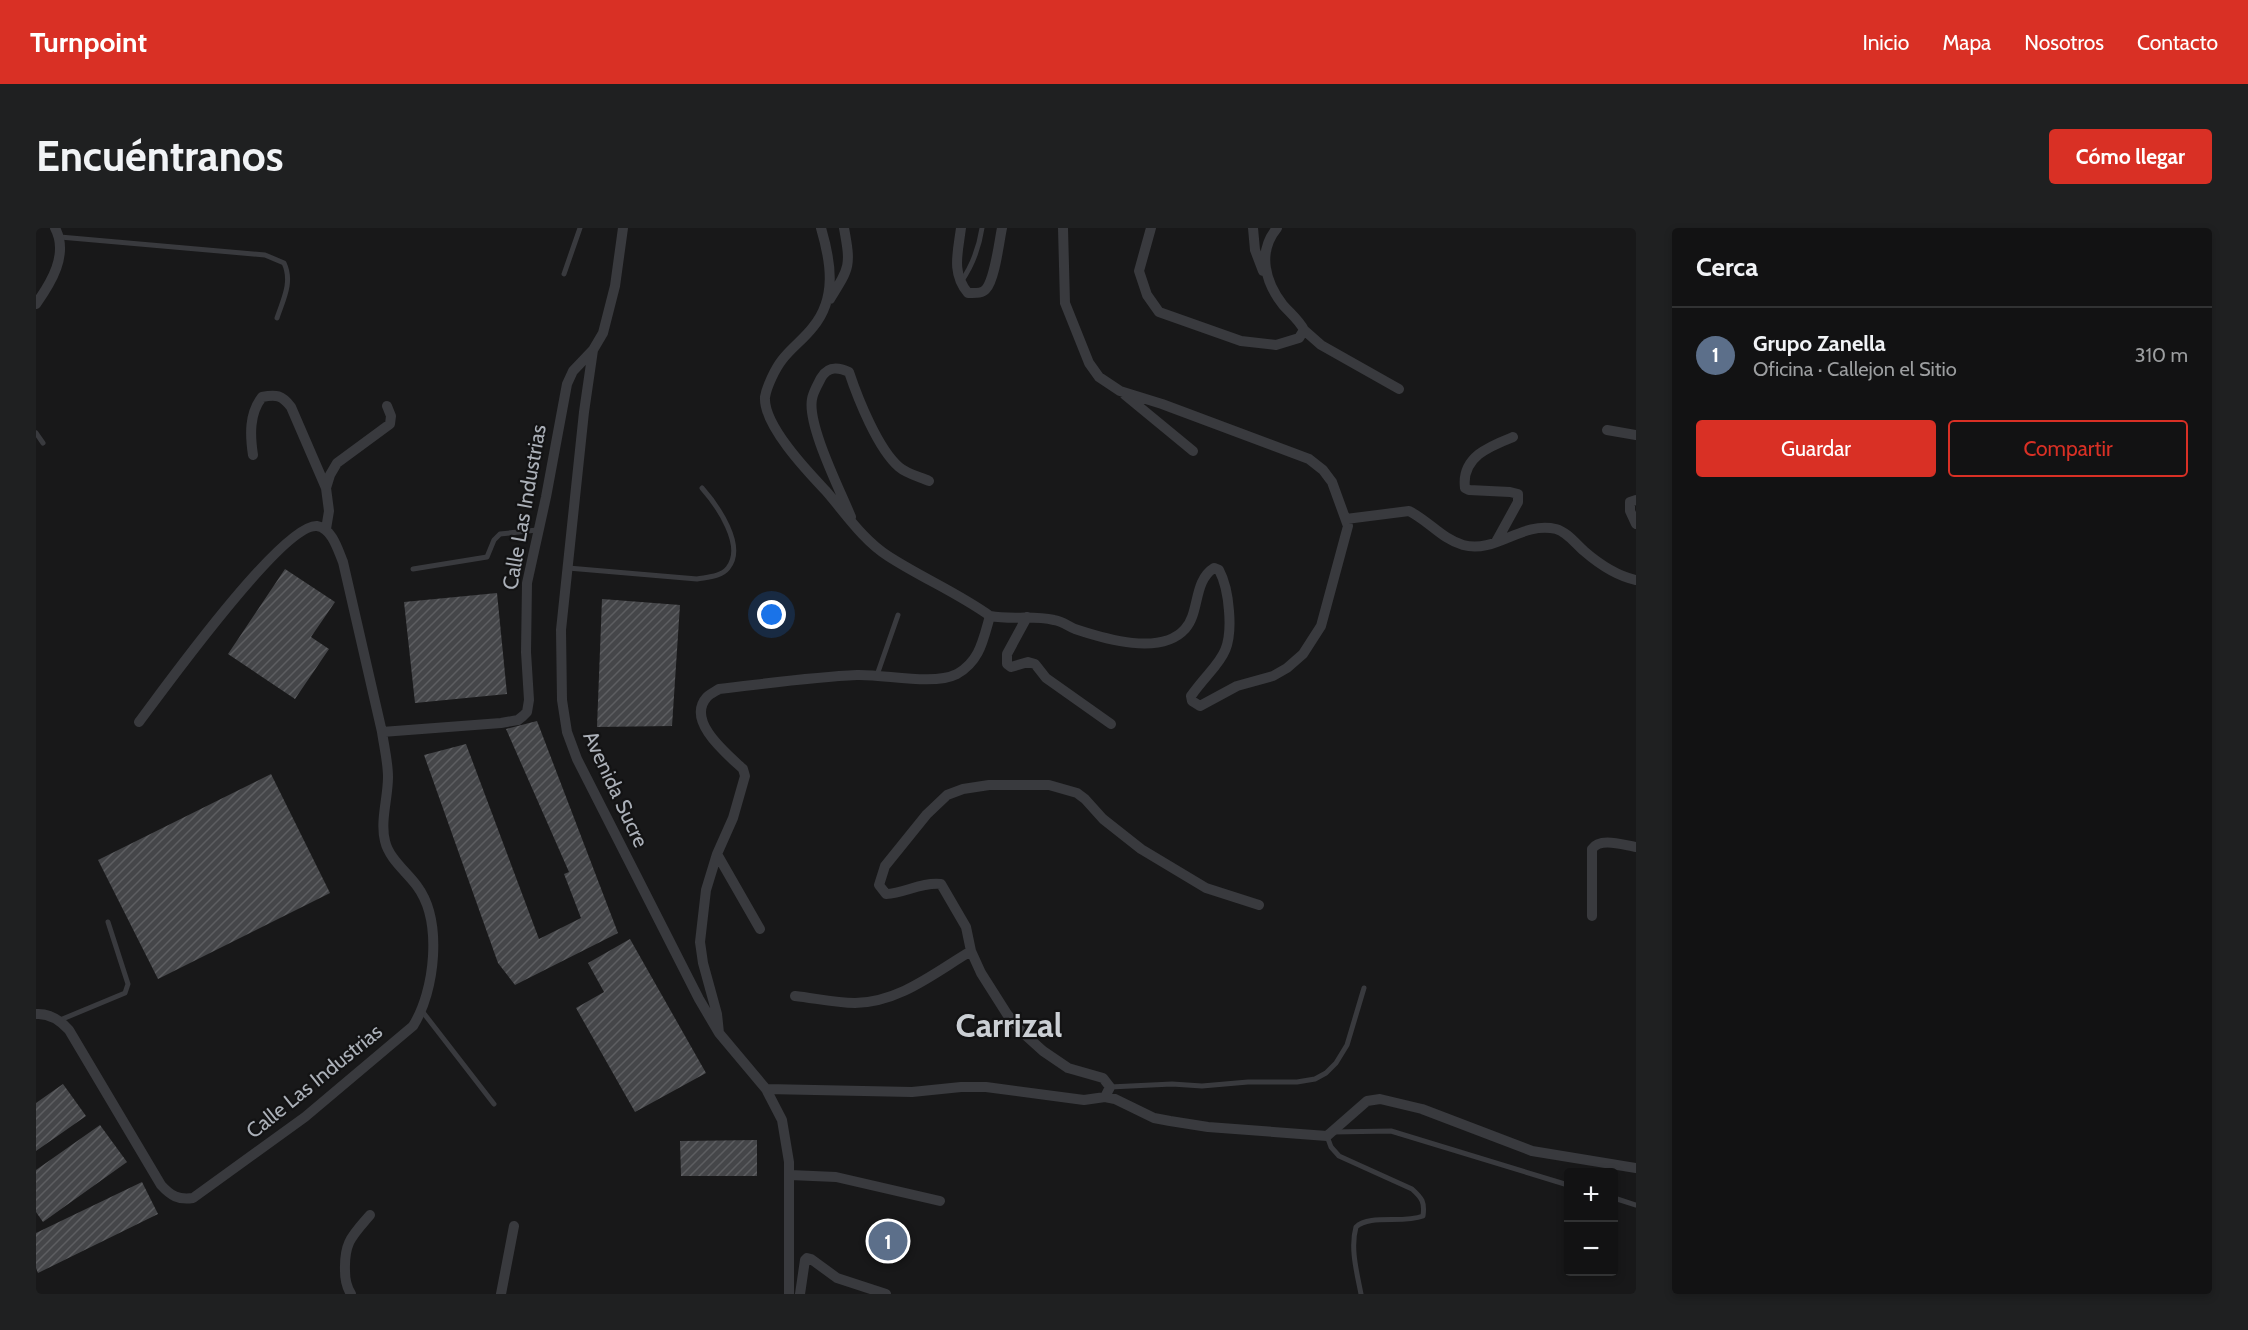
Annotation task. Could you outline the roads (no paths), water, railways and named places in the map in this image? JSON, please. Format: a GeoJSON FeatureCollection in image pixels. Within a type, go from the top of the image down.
{"type":"FeatureCollection","features":[{"type":"Feature","properties":{"kind":"street","name":"Avenida Sucre"},"geometry":{"type":"LineString","coordinates":[[623,228],[615,286],[603,333],[593,350],[584,412],[561,630],[562,700],[567,732],[577,759],[664,932],[719,1033],[766,1089],[782,1120],[788,1145],[790,1175],[789,1294]]}},
{"type":"Feature","properties":{"kind":"street"},"geometry":{"type":"LineString","coordinates":[[821,228],[829,267],[828,302]]}},
{"type":"Feature","properties":{"kind":"street"},"geometry":{"type":"LineString","coordinates":[[844,228],[849,256],[846,273],[813,328],[781,361],[765,399],[770,417],[794,455],[856,528],[887,556],[971,602],[990,616],[1009,620],[1027,617],[1056,620],[1120,641],[1156,643],[1175,638],[1187,627],[1204,578],[1214,568],[1219,570],[1228,599],[1230,632],[1223,656],[1191,696],[1192,701],[1200,706],[1237,686],[1273,676],[1287,668],[1303,654],[1321,626],[1348,526],[1332,482],[1323,470],[1309,459],[1162,404],[1120,391]]}},
{"type":"Feature","properties":{"kind":"street"},"geometry":{"type":"LineString","coordinates":[[961,228],[956,258],[960,284],[968,293],[986,290],[991,281],[1002,228]]}},
{"type":"Feature","properties":{"kind":"street"},"geometry":{"type":"LineString","coordinates":[[1063,228],[1065,303],[1089,363],[1099,378],[1120,391],[1193,451]]}},
{"type":"Feature","properties":{"kind":"street"},"geometry":{"type":"LineString","coordinates":[[1151,228],[1139,271],[1147,295],[1159,312],[1241,341],[1276,345],[1299,338],[1304,330]]}},
{"type":"Feature","properties":{"kind":"street"},"geometry":{"type":"LineString","coordinates":[[1253,228],[1255,250],[1261,268],[1282,303],[1304,330],[1321,345],[1399,389]]}},
{"type":"Feature","properties":{"kind":"street"},"geometry":{"type":"LineString","coordinates":[[1267,276],[1264,262],[1270,236],[1277,228]]}},
{"type":"Feature","properties":{"kind":"street"},"geometry":{"type":"LineString","coordinates":[[36,304],[47,288],[56,268],[61,247],[58,233]]}},
{"type":"Feature","properties":{"kind":"street","name":"Calle Las Industrias"},"geometry":{"type":"LineString","coordinates":[[382,732],[501,723],[518,720],[527,712],[529,700],[526,652],[527,583],[567,384],[573,371],[593,350]]}},
{"type":"Feature","properties":{"kind":"street"},"geometry":{"type":"LineString","coordinates":[[856,528],[811,419],[812,396],[823,374],[831,368],[840,368],[849,372],[868,420],[892,459],[901,469],[929,481]]}},
{"type":"Feature","properties":{"kind":"street"},"geometry":{"type":"LineString","coordinates":[[139,722],[224,610],[277,553],[306,528],[317,526],[326,529],[329,511],[326,488],[291,407],[284,397],[273,394],[262,397],[255,409],[250,435],[253,455]]}},
{"type":"Feature","properties":{"kind":"street"},"geometry":{"type":"LineString","coordinates":[[326,488],[337,464],[390,424],[392,416],[387,406]]}},
{"type":"Feature","properties":{"kind":"street"},"geometry":{"type":"LineString","coordinates":[[1607,430],[1636,435]]}},
{"type":"Feature","properties":{"kind":"street"},"geometry":{"type":"LineString","coordinates":[[1496,542],[1518,502],[1518,494],[1469,490],[1465,488],[1464,483],[1470,463],[1483,449],[1513,436]]}},
{"type":"Feature","properties":{"kind":"street"},"geometry":{"type":"LineString","coordinates":[[1636,500],[1629,502],[1636,524]]}},
{"type":"Feature","properties":{"kind":"street"},"geometry":{"type":"LineString","coordinates":[[1346,519],[1409,511],[1450,541],[1466,546],[1483,547],[1515,533],[1539,527],[1558,529],[1608,568],[1623,577],[1636,580]]}},
{"type":"Feature","properties":{"kind":"street","name":"Calle Las Industrias"},"geometry":{"type":"LineString","coordinates":[[60,1020],[69,1030],[161,1185],[171,1196],[182,1200],[193,1198],[305,1117],[413,1026],[422,1011],[432,976],[432,920],[419,888],[394,859],[386,844],[383,831],[388,777],[382,732],[343,562],[333,538],[326,529]]}},
{"type":"Feature","properties":{"kind":"street"},"geometry":{"type":"LineString","coordinates":[[719,1033],[715,1003],[703,963],[700,942],[706,890],[745,776],[743,770],[705,730],[702,707],[707,697],[719,689],[837,676],[877,675],[930,680],[955,675],[972,664],[979,653],[990,616]]}},
{"type":"Feature","properties":{"kind":"street"},"geometry":{"type":"LineString","coordinates":[[1027,617],[1007,654],[1007,664],[1011,667],[1028,662],[1035,664],[1046,678],[1111,724]]}},
{"type":"Feature","properties":{"kind":"street"},"geometry":{"type":"LineString","coordinates":[[1259,904],[1206,888],[1141,849],[1103,819],[1077,793],[1050,785],[989,785],[963,789],[947,795],[927,814],[885,866],[879,885],[886,894],[897,894],[912,887],[940,884],[966,927],[971,951],[981,973],[1007,1014],[1022,1032],[1043,1051],[1068,1068],[1103,1078],[1108,1092],[1115,1099],[1154,1118],[1209,1127],[1329,1134],[1366,1101],[1380,1099],[1422,1109],[1532,1151],[1636,1168]]}},
{"type":"Feature","properties":{"kind":"street"},"geometry":{"type":"LineString","coordinates":[[1592,916],[1592,849],[1602,842],[1636,847]]}},
{"type":"Feature","properties":{"kind":"street"},"geometry":{"type":"LineString","coordinates":[[717,854],[760,929]]}},
{"type":"Feature","properties":{"kind":"street"},"geometry":{"type":"LineString","coordinates":[[795,996],[853,1003],[891,996],[909,990],[971,951]]}},
{"type":"Feature","properties":{"kind":"street"},"geometry":{"type":"LineString","coordinates":[[36,1014],[60,1020]]}},
{"type":"Feature","properties":{"kind":"street"},"geometry":{"type":"LineString","coordinates":[[766,1089],[902,1092],[986,1087],[1084,1100],[1108,1092]]}},
{"type":"Feature","properties":{"kind":"street"},"geometry":{"type":"LineString","coordinates":[[790,1175],[836,1178],[940,1201]]}},
{"type":"Feature","properties":{"kind":"street"},"geometry":{"type":"LineString","coordinates":[[351,1294],[346,1286],[344,1252],[352,1235],[370,1215]]}},
{"type":"Feature","properties":{"kind":"street"},"geometry":{"type":"LineString","coordinates":[[501,1294],[514,1226]]}},
{"type":"Feature","properties":{"kind":"street"},"geometry":{"type":"LineString","coordinates":[[800,1294],[807,1258],[811,1258],[837,1278],[886,1294]]}},
{"type":"Feature","properties":{"kind":"lane"},"geometry":{"type":"LineString","coordinates":[[564,274],[580,228]]}},
{"type":"Feature","properties":{"kind":"lane"},"geometry":{"type":"LineString","coordinates":[[960,284],[969,271],[979,245],[982,228]]}},
{"type":"Feature","properties":{"kind":"lane"},"geometry":{"type":"LineString","coordinates":[[58,233],[265,255],[284,263],[289,273],[288,288],[277,318]]}},
{"type":"Feature","properties":{"kind":"lane"},"geometry":{"type":"LineString","coordinates":[[36,433],[43,443]]}},
{"type":"Feature","properties":{"kind":"lane"},"geometry":{"type":"LineString","coordinates":[[568,568],[697,579],[718,575],[729,568],[734,552],[731,533],[714,502],[702,488]]}},
{"type":"Feature","properties":{"kind":"lane"},"geometry":{"type":"LineString","coordinates":[[413,569],[487,557],[494,540],[500,534],[537,531]]}},
{"type":"Feature","properties":{"kind":"lane"},"geometry":{"type":"LineString","coordinates":[[877,675],[898,615]]}},
{"type":"Feature","properties":{"kind":"lane"},"geometry":{"type":"LineString","coordinates":[[60,1020],[125,993],[128,984],[108,922]]}},
{"type":"Feature","properties":{"kind":"lane"},"geometry":{"type":"LineString","coordinates":[[1108,1092],[1172,1084],[1202,1086],[1248,1082],[1297,1082],[1315,1079],[1326,1073],[1336,1063],[1347,1045],[1364,988]]}},
{"type":"Feature","properties":{"kind":"lane"},"geometry":{"type":"LineString","coordinates":[[422,1011],[494,1104]]}},
{"type":"Feature","properties":{"kind":"lane"},"geometry":{"type":"LineString","coordinates":[[1361,1294],[1353,1247],[1356,1227],[1366,1221],[1413,1220],[1423,1216],[1425,1204],[1412,1189],[1339,1156],[1331,1147],[1329,1134],[1391,1131],[1564,1183]]}},
{"type":"Feature","properties":{"kind":"lane"},"geometry":{"type":"LineString","coordinates":[[1618,1199],[1636,1205]]}},
{"type":"Feature","properties":{"kind":"place","name":"Grupo Zanella"},"geometry":{"type":"Point","coordinates":[888,1241]}},
{"type":"Feature","properties":{"kind":"district","name":"Carrizal"},"geometry":{"type":"Point","coordinates":[1009,1025]}}]}
